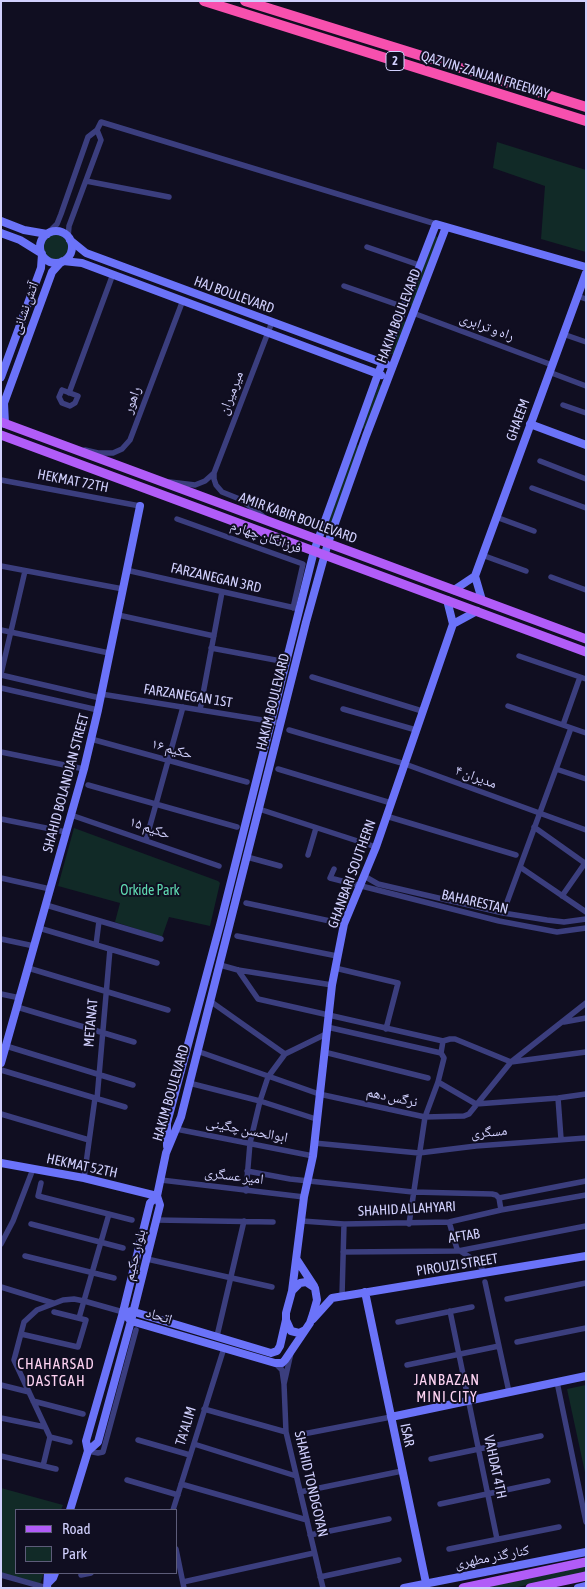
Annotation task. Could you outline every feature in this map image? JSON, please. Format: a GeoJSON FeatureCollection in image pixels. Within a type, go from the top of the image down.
{"type":"FeatureCollection","features":[{"type":"Feature","properties":{"kind":"highway","name":"QAZVIN-ZANJAN FREEWAY"},"geometry":{"type":"LineString","coordinates":[[204,1],[586,121]]}},
{"type":"Feature","properties":{"kind":"highway","name":"QAZVIN-ZANJAN FREEWAY"},"geometry":{"type":"LineString","coordinates":[[245,1],[586,107]]}},
{"type":"Feature","properties":{"kind":"main road"},"geometry":{"type":"LineString","coordinates":[[1,222],[24,230],[48,234],[59,232],[69,239],[72,246],[71,252],[68,258],[62,262],[50,262],[20,240],[1,233]]}},
{"type":"Feature","properties":{"kind":"main road"},"geometry":{"type":"LineString","coordinates":[[436,224],[586,267]]}},
{"type":"Feature","properties":{"kind":"main road","name":"HAKIM BOULEVARD"},"geometry":{"type":"LineString","coordinates":[[166,1153],[167,1123],[220,925],[286,662],[297,608],[314,551],[382,362],[436,224]]}},
{"type":"Feature","properties":{"kind":"main road","name":"HAKIM BOULEVARD"},"geometry":{"type":"LineString","coordinates":[[166,1153],[176,1129],[190,1083],[258,809],[328,543],[366,436],[446,227]]}},
{"type":"Feature","properties":{"kind":"main road"},"geometry":{"type":"LineString","coordinates":[[41,254],[41,243],[48,234]]}},
{"type":"Feature","properties":{"kind":"main road","name":"HAJ BOULEVARD"},"geometry":{"type":"LineString","coordinates":[[69,239],[86,253],[393,366]]}},
{"type":"Feature","properties":{"kind":"main road","name":"آتش نشانی"},"geometry":{"type":"LineString","coordinates":[[1,377],[41,268],[41,254]]}},
{"type":"Feature","properties":{"kind":"main road","name":"HAJ BOULEVARD"},"geometry":{"type":"LineString","coordinates":[[62,262],[82,263],[113,274],[388,378]]}},
{"type":"Feature","properties":{"kind":"main road","name":"آتش نشانی"},"geometry":{"type":"LineString","coordinates":[[3,423],[4,403],[18,364],[52,272],[62,262]]}},
{"type":"Feature","properties":{"kind":"main road","name":"GHAEEM"},"geometry":{"type":"LineString","coordinates":[[475,576],[586,272]]}},
{"type":"Feature","properties":{"kind":"main road"},"geometry":{"type":"LineString","coordinates":[[403,308],[413,313]]}},
{"type":"Feature","properties":{"kind":"main road"},"geometry":{"type":"LineString","coordinates":[[8,360],[18,364]]}},
{"type":"Feature","properties":{"kind":"main road","name":"AMIR KABIR BOULEVARD"},"geometry":{"type":"LineString","coordinates":[[3,423],[586,639]]}},
{"type":"Feature","properties":{"kind":"main road"},"geometry":{"type":"LineString","coordinates":[[530,424],[586,445]]}},
{"type":"Feature","properties":{"kind":"main road"},"geometry":{"type":"LineString","coordinates":[[357,432],[366,436]]}},
{"type":"Feature","properties":{"kind":"main road","name":"AMIR KABIR BOULEVARD"},"geometry":{"type":"LineString","coordinates":[[1,437],[12,439],[586,652]]}},
{"type":"Feature","properties":{"kind":"main road","name":"SHAHID BOLANDIAN STREET"},"geometry":{"type":"LineString","coordinates":[[2,1060],[84,769],[140,506]]}},
{"type":"Feature","properties":{"kind":"main road"},"geometry":{"type":"LineString","coordinates":[[454,590],[475,576],[482,600]]}},
{"type":"Feature","properties":{"kind":"main road"},"geometry":{"type":"LineString","coordinates":[[448,600],[453,624],[477,611]]}},
{"type":"Feature","properties":{"kind":"main road","name":"GHANBARI SOUTHERN"},"geometry":{"type":"LineString","coordinates":[[286,1320],[287,1305],[292,1291],[304,1197],[313,1156],[332,985],[344,924],[376,847],[453,624]]}},
{"type":"Feature","properties":{"kind":"main road","name":"بلوار حکیم"},"geometry":{"type":"LineString","coordinates":[[123,1312],[150,1203],[157,1196],[166,1153]]}},
{"type":"Feature","properties":{"kind":"main road","name":"HEKMAT 52TH"},"geometry":{"type":"LineString","coordinates":[[1,1163],[84,1178],[157,1196]]}},
{"type":"Feature","properties":{"kind":"main road","name":"بلوار حکیم"},"geometry":{"type":"LineString","coordinates":[[131,1321],[160,1205],[157,1196]]}},
{"type":"Feature","properties":{"kind":"main road","name":"PIROUZI STREET"},"geometry":{"type":"LineString","coordinates":[[332,1298],[586,1256]]}},
{"type":"Feature","properties":{"kind":"main road"},"geometry":{"type":"LineString","coordinates":[[296,1260],[315,1288],[317,1300],[310,1323]]}},
{"type":"Feature","properties":{"kind":"main road"},"geometry":{"type":"LineString","coordinates":[[275,1363],[282,1363],[286,1360],[310,1323],[332,1298],[306,1282],[300,1283],[292,1291]]}},
{"type":"Feature","properties":{"kind":"main road","name":"ISAR"},"geometry":{"type":"LineString","coordinates":[[365,1292],[426,1583]]}},
{"type":"Feature","properties":{"kind":"main road","name":"اتحاد"},"geometry":{"type":"LineString","coordinates":[[123,1312],[134,1311],[271,1353],[277,1351],[280,1346],[286,1320]]}},
{"type":"Feature","properties":{"kind":"main road"},"geometry":{"type":"LineString","coordinates":[[70,1509],[88,1451],[86,1441],[123,1312]]}},
{"type":"Feature","properties":{"kind":"main road","name":"اتحاد"},"geometry":{"type":"LineString","coordinates":[[123,1312],[131,1321],[275,1363]]}},
{"type":"Feature","properties":{"kind":"main road"},"geometry":{"type":"LineString","coordinates":[[286,1320],[291,1331],[299,1334],[305,1330]]}},
{"type":"Feature","properties":{"kind":"main road"},"geometry":{"type":"LineString","coordinates":[[88,1451],[98,1442],[131,1321]]}},
{"type":"Feature","properties":{"kind":"main road"},"geometry":{"type":"LineString","coordinates":[[391,1417],[586,1376]]}},
{"type":"Feature","properties":{"kind":"main road","name":"کنار گذر مطهری"},"geometry":{"type":"LineString","coordinates":[[404,1588],[586,1552]]}},
{"type":"Feature","properties":{"kind":"main road"},"geometry":{"type":"LineString","coordinates":[[463,1588],[586,1562]]}},
{"type":"Feature","properties":{"kind":"main road"},"geometry":{"type":"LineString","coordinates":[[488,1582],[496,1569]]}},
{"type":"Feature","properties":{"kind":"main road"},"geometry":{"type":"LineString","coordinates":[[48,1585],[55,1574]]}},
{"type":"Feature","properties":{"kind":"main road"},"geometry":{"type":"LineString","coordinates":[[473,1574],[488,1582]]}},
{"type":"Feature","properties":{"kind":"main road"},"geometry":{"type":"LineString","coordinates":[[530,1588],[586,1576]]}},
{"type":"Feature","properties":{"kind":"main road"},"geometry":{"type":"LineString","coordinates":[[578,1588],[586,1586]]}},
{"type":"Feature","properties":{"kind":"street"},"geometry":{"type":"LineString","coordinates":[[48,234],[61,214],[88,137],[97,130],[101,122],[436,224]]}},
{"type":"Feature","properties":{"kind":"street"},"geometry":{"type":"LineString","coordinates":[[69,239],[70,226],[101,140],[97,130]]}},
{"type":"Feature","properties":{"kind":"street"},"geometry":{"type":"LineString","coordinates":[[86,181],[169,197]]}},
{"type":"Feature","properties":{"kind":"street"},"geometry":{"type":"LineString","coordinates":[[368,247],[419,265]]}},
{"type":"Feature","properties":{"kind":"street"},"geometry":{"type":"LineString","coordinates":[[69,393],[113,274]]}},
{"type":"Feature","properties":{"kind":"street"},"geometry":{"type":"LineString","coordinates":[[344,286],[403,308]]}},
{"type":"Feature","properties":{"kind":"street"},"geometry":{"type":"LineString","coordinates":[[577,296],[586,299]]}},
{"type":"Feature","properties":{"kind":"street","name":"راهور"},"geometry":{"type":"LineString","coordinates":[[63,445],[112,453],[122,449],[130,440],[182,300]]}},
{"type":"Feature","properties":{"kind":"street","name":"راه و ترابری"},"geometry":{"type":"LineString","coordinates":[[413,313],[551,368],[586,386]]}},
{"type":"Feature","properties":{"kind":"street","name":"میرمیران"},"geometry":{"type":"LineString","coordinates":[[214,473],[272,322]]}},
{"type":"Feature","properties":{"kind":"street"},"geometry":{"type":"LineString","coordinates":[[564,334],[586,342]]}},
{"type":"Feature","properties":{"kind":"street"},"geometry":{"type":"LineString","coordinates":[[563,405],[586,413]]}},
{"type":"Feature","properties":{"kind":"street"},"geometry":{"type":"LineString","coordinates":[[540,461],[586,479]]}},
{"type":"Feature","properties":{"kind":"street"},"geometry":{"type":"LineString","coordinates":[[162,482],[195,485],[205,481],[214,473]]}},
{"type":"Feature","properties":{"kind":"street"},"geometry":{"type":"LineString","coordinates":[[214,473],[216,485],[222,492],[252,506],[270,522]]}},
{"type":"Feature","properties":{"kind":"street","name":"HEKMAT 72TH"},"geometry":{"type":"LineString","coordinates":[[1,480],[140,506]]}},
{"type":"Feature","properties":{"kind":"street"},"geometry":{"type":"LineString","coordinates":[[532,488],[586,508]]}},
{"type":"Feature","properties":{"kind":"street"},"geometry":{"type":"LineString","coordinates":[[496,517],[534,531]]}},
{"type":"Feature","properties":{"kind":"street","name":"فرزانگان چهارم"},"geometry":{"type":"LineString","coordinates":[[177,519],[304,564],[297,608]]}},
{"type":"Feature","properties":{"kind":"street"},"geometry":{"type":"LineString","coordinates":[[482,555],[526,571]]}},
{"type":"Feature","properties":{"kind":"street"},"geometry":{"type":"LineString","coordinates":[[1,566],[122,589]]}},
{"type":"Feature","properties":{"kind":"street","name":"FARZANEGAN 3RD"},"geometry":{"type":"LineString","coordinates":[[126,570],[297,608]]}},
{"type":"Feature","properties":{"kind":"street"},"geometry":{"type":"LineString","coordinates":[[1,675],[25,571]]}},
{"type":"Feature","properties":{"kind":"street"},"geometry":{"type":"LineString","coordinates":[[551,577],[586,590]]}},
{"type":"Feature","properties":{"kind":"street"},"geometry":{"type":"LineString","coordinates":[[200,710],[222,592]]}},
{"type":"Feature","properties":{"kind":"street"},"geometry":{"type":"LineString","coordinates":[[118,615],[214,636]]}},
{"type":"Feature","properties":{"kind":"street"},"geometry":{"type":"LineString","coordinates":[[1,630],[109,653]]}},
{"type":"Feature","properties":{"kind":"street"},"geometry":{"type":"LineString","coordinates":[[211,648],[286,662]]}},
{"type":"Feature","properties":{"kind":"street"},"geometry":{"type":"LineString","coordinates":[[518,656],[583,678],[563,725]]}},
{"type":"Feature","properties":{"kind":"street","name":"FARZANEGAN 1ST"},"geometry":{"type":"LineString","coordinates":[[1,675],[101,696],[281,723]]}},
{"type":"Feature","properties":{"kind":"street"},"geometry":{"type":"LineString","coordinates":[[312,677],[422,711]]}},
{"type":"Feature","properties":{"kind":"street"},"geometry":{"type":"LineString","coordinates":[[1,688],[98,710]]}},
{"type":"Feature","properties":{"kind":"street"},"geometry":{"type":"LineString","coordinates":[[508,706],[586,733]]}},
{"type":"Feature","properties":{"kind":"street"},"geometry":{"type":"LineString","coordinates":[[146,840],[183,707]]}},
{"type":"Feature","properties":{"kind":"street"},"geometry":{"type":"LineString","coordinates":[[343,709],[416,730]]}},
{"type":"Feature","properties":{"kind":"street"},"geometry":{"type":"LineString","coordinates":[[503,913],[571,728]]}},
{"type":"Feature","properties":{"kind":"street","name":"مدیران ۴"},"geometry":{"type":"LineString","coordinates":[[289,730],[405,764],[586,830]]}},
{"type":"Feature","properties":{"kind":"street","name":"حکیم ۱۶"},"geometry":{"type":"LineString","coordinates":[[91,739],[247,782]]}},
{"type":"Feature","properties":{"kind":"street"},"geometry":{"type":"LineString","coordinates":[[1,752],[84,769]]}},
{"type":"Feature","properties":{"kind":"street"},"geometry":{"type":"LineString","coordinates":[[278,769],[391,803]]}},
{"type":"Feature","properties":{"kind":"street"},"geometry":{"type":"LineString","coordinates":[[556,769],[586,779]]}},
{"type":"Feature","properties":{"kind":"street"},"geometry":{"type":"LineString","coordinates":[[88,785],[237,827]]}},
{"type":"Feature","properties":{"kind":"street"},"geometry":{"type":"LineString","coordinates":[[258,809],[376,847]]}},
{"type":"Feature","properties":{"kind":"street","name":"حکیم ۱۵"},"geometry":{"type":"LineString","coordinates":[[72,816],[220,866]]}},
{"type":"Feature","properties":{"kind":"street"},"geometry":{"type":"LineString","coordinates":[[386,816],[516,855]]}},
{"type":"Feature","properties":{"kind":"street"},"geometry":{"type":"LineString","coordinates":[[1,819],[66,832]]}},
{"type":"Feature","properties":{"kind":"street"},"geometry":{"type":"LineString","coordinates":[[534,827],[585,864],[562,896]]}},
{"type":"Feature","properties":{"kind":"street"},"geometry":{"type":"LineString","coordinates":[[308,855],[316,828]]}},
{"type":"Feature","properties":{"kind":"street"},"geometry":{"type":"LineString","coordinates":[[247,857],[280,866]]}},
{"type":"Feature","properties":{"kind":"street"},"geometry":{"type":"LineString","coordinates":[[520,867],[586,912]]}},
{"type":"Feature","properties":{"kind":"street","name":"BAHARESTAN"},"geometry":{"type":"LineString","coordinates":[[334,870],[330,878],[498,921],[557,932],[586,928]]}},
{"type":"Feature","properties":{"kind":"street","name":"BAHARESTAN"},"geometry":{"type":"LineString","coordinates":[[364,876],[378,884],[503,913],[564,922],[586,919]]}},
{"type":"Feature","properties":{"kind":"street"},"geometry":{"type":"LineString","coordinates":[[1,878],[50,889]]}},
{"type":"Feature","properties":{"kind":"street"},"geometry":{"type":"LineString","coordinates":[[246,903],[344,924]]}},
{"type":"Feature","properties":{"kind":"street"},"geometry":{"type":"LineString","coordinates":[[46,905],[162,939]]}},
{"type":"Feature","properties":{"kind":"street"},"geometry":{"type":"LineString","coordinates":[[96,945],[99,921]]}},
{"type":"Feature","properties":{"kind":"street"},"geometry":{"type":"LineString","coordinates":[[39,928],[157,963]]}},
{"type":"Feature","properties":{"kind":"street"},"geometry":{"type":"LineString","coordinates":[[237,936],[337,956]]}},
{"type":"Feature","properties":{"kind":"street"},"geometry":{"type":"LineString","coordinates":[[1,939],[34,946]]}},
{"type":"Feature","properties":{"kind":"street","name":"METANAT"},"geometry":{"type":"LineString","coordinates":[[84,1178],[99,1074],[110,949]]}},
{"type":"Feature","properties":{"kind":"street"},"geometry":{"type":"LineString","coordinates":[[220,965],[238,970],[332,985]]}},
{"type":"Feature","properties":{"kind":"street"},"geometry":{"type":"LineString","coordinates":[[28,968],[168,1010]]}},
{"type":"Feature","properties":{"kind":"street"},"geometry":{"type":"LineString","coordinates":[[335,968],[398,983],[386,1029]]}},
{"type":"Feature","properties":{"kind":"street"},"geometry":{"type":"LineString","coordinates":[[238,970],[258,999],[443,1041],[455,1039],[511,1062],[586,1052]]}},
{"type":"Feature","properties":{"kind":"street"},"geometry":{"type":"LineString","coordinates":[[1,994],[20,998]]}},
{"type":"Feature","properties":{"kind":"street"},"geometry":{"type":"LineString","coordinates":[[210,1002],[286,1054]]}},
{"type":"Feature","properties":{"kind":"street"},"geometry":{"type":"LineString","coordinates":[[443,1041],[441,1053],[444,1058],[438,1082],[425,1116],[464,1116],[469,1114],[511,1062],[586,1003]]}},
{"type":"Feature","properties":{"kind":"street"},"geometry":{"type":"LineString","coordinates":[[17,1007],[134,1042]]}},
{"type":"Feature","properties":{"kind":"street"},"geometry":{"type":"LineString","coordinates":[[562,1023],[586,1018]]}},
{"type":"Feature","properties":{"kind":"street"},"geometry":{"type":"LineString","coordinates":[[246,1190],[250,1143],[260,1100],[268,1077],[286,1054],[326,1030],[441,1053]]}},
{"type":"Feature","properties":{"kind":"street"},"geometry":{"type":"LineString","coordinates":[[6,1046],[133,1085]]}},
{"type":"Feature","properties":{"kind":"street","name":"نرگس دهم"},"geometry":{"type":"LineString","coordinates":[[197,1051],[319,1094],[425,1116],[409,1224]]}},
{"type":"Feature","properties":{"kind":"street"},"geometry":{"type":"LineString","coordinates":[[324,1052],[428,1078]]}},
{"type":"Feature","properties":{"kind":"street"},"geometry":{"type":"LineString","coordinates":[[1,1070],[126,1107]]}},
{"type":"Feature","properties":{"kind":"street"},"geometry":{"type":"LineString","coordinates":[[438,1082],[476,1104],[586,1094]]}},
{"type":"Feature","properties":{"kind":"street"},"geometry":{"type":"LineString","coordinates":[[190,1083],[260,1100],[316,1119]]}},
{"type":"Feature","properties":{"kind":"street"},"geometry":{"type":"LineString","coordinates":[[558,1098],[561,1139]]}},
{"type":"Feature","properties":{"kind":"street"},"geometry":{"type":"LineString","coordinates":[[1,1114],[89,1140]]}},
{"type":"Feature","properties":{"kind":"street","name":"ابوالحسن چگینی"},"geometry":{"type":"LineString","coordinates":[[176,1129],[313,1156]]}},
{"type":"Feature","properties":{"kind":"street","name":"مسگری"},"geometry":{"type":"LineString","coordinates":[[314,1143],[419,1152],[586,1138]]}},
{"type":"Feature","properties":{"kind":"street"},"geometry":{"type":"LineString","coordinates":[[1,1244],[13,1222],[33,1169]]}},
{"type":"Feature","properties":{"kind":"street"},"geometry":{"type":"LineString","coordinates":[[248,1171],[414,1192],[492,1194],[499,1198],[586,1181]]}},
{"type":"Feature","properties":{"kind":"street","name":"امیر عسگری"},"geometry":{"type":"LineString","coordinates":[[161,1180],[304,1197]]}},
{"type":"Feature","properties":{"kind":"street"},"geometry":{"type":"LineString","coordinates":[[41,1183],[38,1196],[132,1220]]}},
{"type":"Feature","properties":{"kind":"street","name":"SHAHID ALLAHYARI"},"geometry":{"type":"LineString","coordinates":[[302,1221],[344,1224],[450,1222],[501,1210],[586,1195]]}},
{"type":"Feature","properties":{"kind":"street"},"geometry":{"type":"LineString","coordinates":[[499,1198],[501,1210]]}},
{"type":"Feature","properties":{"kind":"street"},"geometry":{"type":"LineString","coordinates":[[80,1318],[109,1214]]}},
{"type":"Feature","properties":{"kind":"street"},"geometry":{"type":"LineString","coordinates":[[156,1220],[273,1222]]}},
{"type":"Feature","properties":{"kind":"street"},"geometry":{"type":"LineString","coordinates":[[217,1336],[244,1221]]}},
{"type":"Feature","properties":{"kind":"street"},"geometry":{"type":"LineString","coordinates":[[31,1224],[123,1248]]}},
{"type":"Feature","properties":{"kind":"street"},"geometry":{"type":"LineString","coordinates":[[342,1296],[344,1224]]}},
{"type":"Feature","properties":{"kind":"street"},"geometry":{"type":"LineString","coordinates":[[450,1225],[458,1251],[479,1263],[484,1273]]}},
{"type":"Feature","properties":{"kind":"street","name":"AFTAB"},"geometry":{"type":"LineString","coordinates":[[343,1252],[458,1251],[586,1226]]}},
{"type":"Feature","properties":{"kind":"street"},"geometry":{"type":"LineString","coordinates":[[25,1256],[114,1278]]}},
{"type":"Feature","properties":{"kind":"street"},"geometry":{"type":"LineString","coordinates":[[147,1259],[272,1287]]}},
{"type":"Feature","properties":{"kind":"street"},"geometry":{"type":"LineString","coordinates":[[485,1282],[509,1392]]}},
{"type":"Feature","properties":{"kind":"street"},"geometry":{"type":"LineString","coordinates":[[508,1299],[586,1283]]}},
{"type":"Feature","properties":{"kind":"street"},"geometry":{"type":"LineString","coordinates":[[1,1287],[53,1303]]}},
{"type":"Feature","properties":{"kind":"street"},"geometry":{"type":"LineString","coordinates":[[43,1466],[50,1437],[14,1360],[24,1322],[37,1310],[63,1300],[74,1299],[84,1301],[123,1312]]}},
{"type":"Feature","properties":{"kind":"street"},"geometry":{"type":"LineString","coordinates":[[398,1322],[472,1307]]}},
{"type":"Feature","properties":{"kind":"street","name":"VAHDAT 4TH"},"geometry":{"type":"LineString","coordinates":[[450,1311],[498,1539]]}},
{"type":"Feature","properties":{"kind":"street"},"geometry":{"type":"LineString","coordinates":[[21,1334],[78,1347],[86,1320],[54,1312]]}},
{"type":"Feature","properties":{"kind":"street"},"geometry":{"type":"LineString","coordinates":[[517,1342],[586,1328]]}},
{"type":"Feature","properties":{"kind":"street"},"geometry":{"type":"LineString","coordinates":[[88,1451],[103,1452],[136,1330]]}},
{"type":"Feature","properties":{"kind":"street"},"geometry":{"type":"LineString","coordinates":[[407,1365],[499,1346]]}},
{"type":"Feature","properties":{"kind":"street","name":"TA'ALIM"},"geometry":{"type":"LineString","coordinates":[[173,1509],[224,1348]]}},
{"type":"Feature","properties":{"kind":"street","name":"SHAHID TONDGOYAN"},"geometry":{"type":"LineString","coordinates":[[284,1384],[291,1352]]}},
{"type":"Feature","properties":{"kind":"street","name":"SHAHID TONDGOYAN"},"geometry":{"type":"LineString","coordinates":[[275,1363],[282,1370],[286,1432],[323,1588]]}},
{"type":"Feature","properties":{"kind":"street"},"geometry":{"type":"LineString","coordinates":[[556,1382],[583,1494],[586,1522]]}},
{"type":"Feature","properties":{"kind":"street"},"geometry":{"type":"LineString","coordinates":[[1,1385],[29,1392]]}},
{"type":"Feature","properties":{"kind":"street"},"geometry":{"type":"LineString","coordinates":[[33,1401],[83,1414]]}},
{"type":"Feature","properties":{"kind":"street"},"geometry":{"type":"LineString","coordinates":[[204,1409],[286,1432]]}},
{"type":"Feature","properties":{"kind":"street"},"geometry":{"type":"LineString","coordinates":[[298,1435],[391,1417]]}},
{"type":"Feature","properties":{"kind":"street"},"geometry":{"type":"LineString","coordinates":[[1,1418],[46,1427]]}},
{"type":"Feature","properties":{"kind":"street"},"geometry":{"type":"LineString","coordinates":[[431,1459],[540,1436]]}},
{"type":"Feature","properties":{"kind":"street"},"geometry":{"type":"LineString","coordinates":[[50,1437],[70,1442]]}},
{"type":"Feature","properties":{"kind":"street"},"geometry":{"type":"LineString","coordinates":[[138,1440],[190,1455]]}},
{"type":"Feature","properties":{"kind":"street"},"geometry":{"type":"LineString","coordinates":[[194,1444],[296,1476]]}},
{"type":"Feature","properties":{"kind":"street"},"geometry":{"type":"LineString","coordinates":[[1,1456],[56,1469]]}},
{"type":"Feature","properties":{"kind":"street"},"geometry":{"type":"LineString","coordinates":[[300,1492],[402,1471]]}},
{"type":"Feature","properties":{"kind":"street"},"geometry":{"type":"LineString","coordinates":[[127,1480],[178,1495]]}},
{"type":"Feature","properties":{"kind":"street"},"geometry":{"type":"LineString","coordinates":[[440,1504],[548,1481]]}},
{"type":"Feature","properties":{"kind":"street"},"geometry":{"type":"LineString","coordinates":[[181,1484],[307,1520]]}},
{"type":"Feature","properties":{"kind":"street"},"geometry":{"type":"LineString","coordinates":[[310,1535],[389,1520]]}},
{"type":"Feature","properties":{"kind":"street"},"geometry":{"type":"LineString","coordinates":[[450,1549],[559,1526]]}},
{"type":"Feature","properties":{"kind":"street"},"geometry":{"type":"LineString","coordinates":[[178,1558],[183,1585],[314,1553]]}},
{"type":"Feature","properties":{"kind":"street"},"geometry":{"type":"LineString","coordinates":[[320,1577],[399,1560]]}},
{"type":"Feature","properties":{"kind":"street"},"geometry":{"type":"LineString","coordinates":[[81,1575],[86,1574]]}},
{"type":"Feature","properties":{"kind":"street"},"geometry":{"type":"LineString","coordinates":[[1,1575],[48,1585]]}},
{"type":"Feature","properties":{"kind":"green space"},"geometry":{"type":"Polygon","coordinates":[[[497,142],[586,170],[586,252],[541,239],[545,186],[493,168],[497,142]]]}},
{"type":"Feature","properties":{"kind":"green space"},"geometry":{"type":"Polygon","coordinates":[[[56,233],[66,237],[70,247],[66,257],[56,261],[46,257],[42,247],[46,237],[56,233]]]}},
{"type":"Feature","properties":{"kind":"green space"},"geometry":{"type":"Polygon","coordinates":[[[434,235],[439,238],[413,307],[409,304],[434,235]]]}},
{"type":"Feature","properties":{"kind":"green space"},"geometry":{"type":"Polygon","coordinates":[[[402,320],[407,323],[395,355],[391,354],[402,320]]]}},
{"type":"Feature","properties":{"kind":"green space"},"geometry":{"type":"Polygon","coordinates":[[[379,384],[383,387],[366,429],[362,428],[379,384]]]}},
{"type":"Feature","properties":{"kind":"green space"},"geometry":{"type":"Polygon","coordinates":[[[358,445],[360,448],[327,535],[324,534],[355,446],[358,445]]]}},
{"type":"Feature","properties":{"kind":"green space","name":"Orkide Park"},"geometry":{"type":"Polygon","coordinates":[[[74,828],[218,881],[220,883],[210,926],[169,917],[162,937],[115,922],[120,903],[58,886],[74,828]]]}},
{"type":"Feature","properties":{"kind":"green space"},"geometry":{"type":"Polygon","coordinates":[[[586,1385],[586,1477],[567,1389],[586,1385]]]}},
{"type":"Feature","properties":{"kind":"green space"},"geometry":{"type":"Polygon","coordinates":[[[1,1488],[63,1505],[61,1509],[15,1509],[15,1574],[44,1574],[40,1584],[1,1573],[1,1488]]]}},
{"type":"Feature","properties":{"kind":"green space"},"geometry":{"type":"Polygon","coordinates":[[[586,1566],[586,1572],[513,1588],[482,1588],[586,1566]]]}},
{"type":"Feature","properties":{"kind":"district","name":"CHAHARSAD DASTGAH"},"geometry":{"type":"Point","coordinates":[56,1372]}},
{"type":"Feature","properties":{"kind":"district","name":"JANBAZAN MINI CITY"},"geometry":{"type":"Point","coordinates":[447,1388]}}]}
